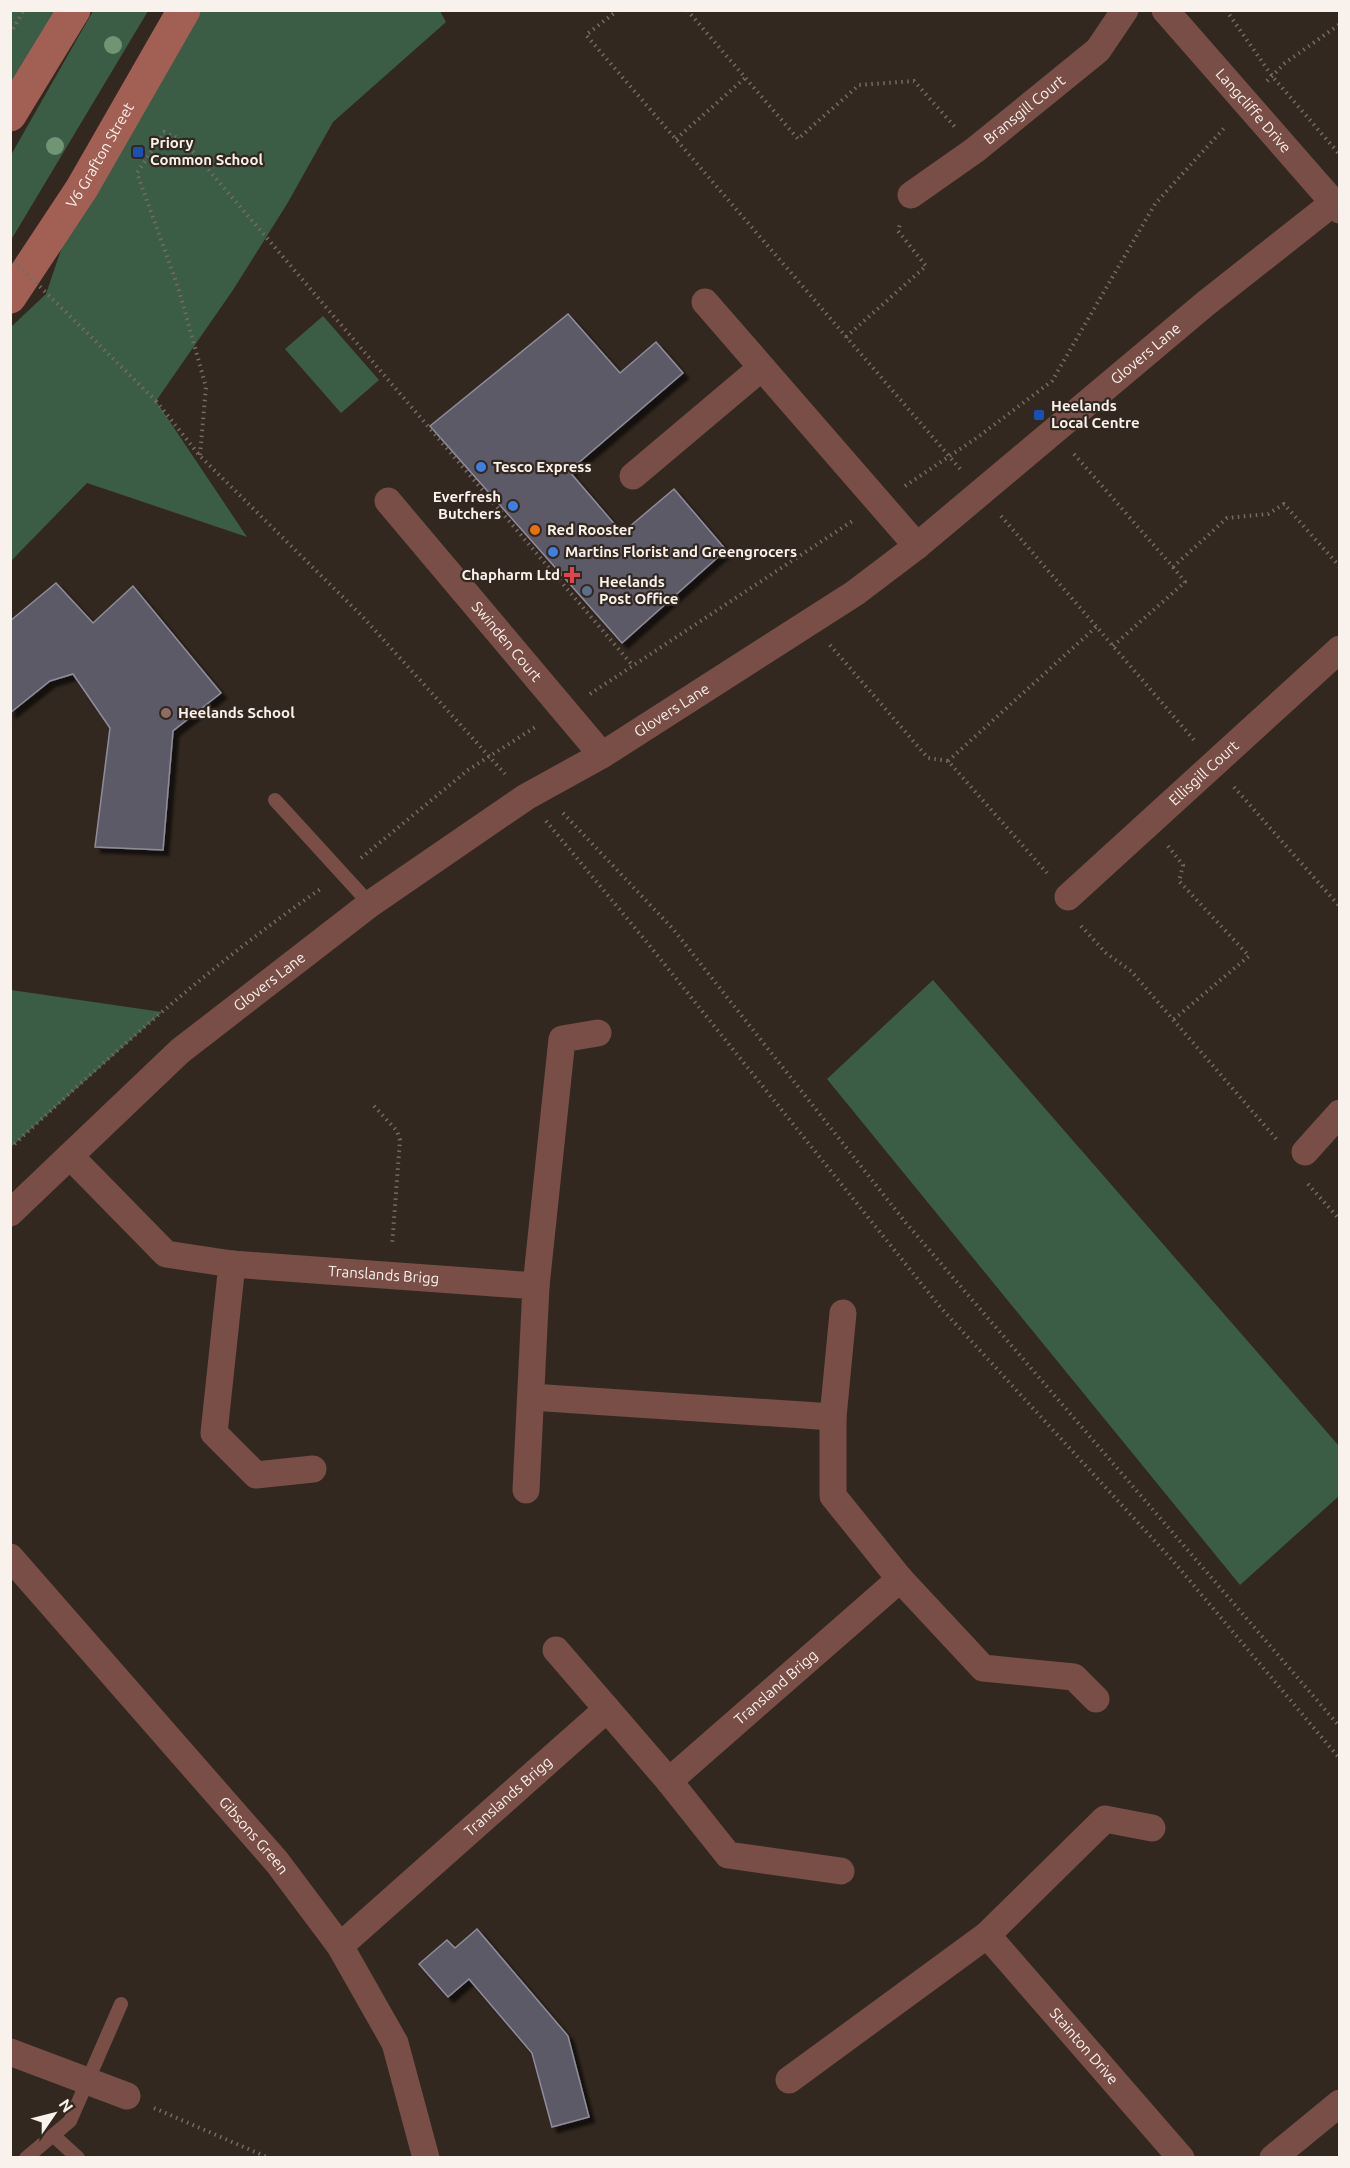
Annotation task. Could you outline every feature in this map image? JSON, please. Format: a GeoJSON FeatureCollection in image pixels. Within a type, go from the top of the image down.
{"type":"FeatureCollection","features":[{"type":"Feature","properties":{"kind":"street"},"geometry":{"type":"LineString","coordinates":[[10,115],[74,10]]}},
{"type":"Feature","properties":{"kind":"street","name":"V6 Grafton Street"},"geometry":{"type":"LineString","coordinates":[[10,297],[82,188],[184,10]]}},
{"type":"Feature","properties":{"kind":"street","name":"Bransgill Court"},"geometry":{"type":"LineString","coordinates":[[911,195],[975,150],[1098,50],[1125,10]]}},
{"type":"Feature","properties":{"kind":"street","name":"Langcliffe Drive"},"geometry":{"type":"LineString","coordinates":[[1165,10],[1336,206]]}},
{"type":"Feature","properties":{"kind":"street","name":"Glovers Lane"},"geometry":{"type":"LineString","coordinates":[[10,1213],[180,1051],[370,904],[533,793],[602,754],[855,593],[917,546],[1205,304],[1336,206]]}},
{"type":"Feature","properties":{"kind":"street"},"geometry":{"type":"LineString","coordinates":[[705,302],[917,546]]}},
{"type":"Feature","properties":{"kind":"street"},"geometry":{"type":"LineString","coordinates":[[633,476],[761,368]]}},
{"type":"Feature","properties":{"kind":"street","name":"Swinden Court"},"geometry":{"type":"LineString","coordinates":[[388,501],[602,754]]}},
{"type":"Feature","properties":{"kind":"street","name":"Ellisgill Court"},"geometry":{"type":"LineString","coordinates":[[1068,897],[1340,649]]}},
{"type":"Feature","properties":{"kind":"street"},"geometry":{"type":"LineString","coordinates":[[526,1490],[536,1286],[562,1039],[598,1033]]}},
{"type":"Feature","properties":{"kind":"street"},"geometry":{"type":"LineString","coordinates":[[1305,1152],[1340,1113]]}},
{"type":"Feature","properties":{"kind":"street","name":"Translands Brigg"},"geometry":{"type":"LineString","coordinates":[[70,1156],[166,1254],[232,1264],[536,1286]]}},
{"type":"Feature","properties":{"kind":"street"},"geometry":{"type":"LineString","coordinates":[[232,1264],[214,1433],[256,1475],[313,1469]]}},
{"type":"Feature","properties":{"kind":"street"},"geometry":{"type":"LineString","coordinates":[[843,1313],[833,1417],[833,1496],[900,1579],[983,1668],[1074,1677],[1096,1699]]}},
{"type":"Feature","properties":{"kind":"street"},"geometry":{"type":"LineString","coordinates":[[531,1397],[833,1417]]}},
{"type":"Feature","properties":{"kind":"street","name":"Gibsons Green"},"geometry":{"type":"LineString","coordinates":[[10,1557],[277,1862],[340,1946],[395,2043],[426,2157]]}},
{"type":"Feature","properties":{"kind":"street","name":"Transland Brigg"},"geometry":{"type":"LineString","coordinates":[[669,1781],[900,1579]]}},
{"type":"Feature","properties":{"kind":"street"},"geometry":{"type":"LineString","coordinates":[[556,1650],[669,1781],[728,1855],[841,1871]]}},
{"type":"Feature","properties":{"kind":"street","name":"Translands Brigg"},"geometry":{"type":"LineString","coordinates":[[340,1946],[607,1709]]}},
{"type":"Feature","properties":{"kind":"street"},"geometry":{"type":"LineString","coordinates":[[789,2080],[987,1935],[1105,1819],[1152,1828]]}},
{"type":"Feature","properties":{"kind":"street","name":"Stainton Drive"},"geometry":{"type":"LineString","coordinates":[[987,1935],[1180,2157]]}},
{"type":"Feature","properties":{"kind":"street"},"geometry":{"type":"LineString","coordinates":[[10,2052],[127,2097]]}},
{"type":"Feature","properties":{"kind":"street"},"geometry":{"type":"LineString","coordinates":[[1273,2157],[1340,2103]]}},
{"type":"Feature","properties":{"kind":"lane"},"geometry":{"type":"LineString","coordinates":[[275,800],[370,904]]}},
{"type":"Feature","properties":{"kind":"lane"},"geometry":{"type":"LineString","coordinates":[[26,2157],[54,2136],[75,2113],[86,2080],[121,2004]]}},
{"type":"Feature","properties":{"kind":"lane"},"geometry":{"type":"LineString","coordinates":[[54,2136],[78,2157]]}},
{"type":"Feature","properties":{"kind":"path"},"geometry":{"type":"LineString","coordinates":[[10,34],[24,10]]}},
{"type":"Feature","properties":{"kind":"path"},"geometry":{"type":"LineString","coordinates":[[618,10],[586,36],[1340,907]]}},
{"type":"Feature","properties":{"kind":"path"},"geometry":{"type":"LineString","coordinates":[[687,10],[798,139],[859,85],[914,81],[975,150]]}},
{"type":"Feature","properties":{"kind":"path"},"geometry":{"type":"LineString","coordinates":[[1226,10],[1272,76],[1340,155]]}},
{"type":"Feature","properties":{"kind":"path"},"geometry":{"type":"LineString","coordinates":[[10,1148],[107,1058],[258,932],[343,873],[488,755],[565,710],[633,666],[950,456],[1052,381],[1155,204],[1285,63],[1340,24]]}},
{"type":"Feature","properties":{"kind":"path"},"geometry":{"type":"LineString","coordinates":[[676,139],[746,78]]}},
{"type":"Feature","properties":{"kind":"path"},"geometry":{"type":"LineString","coordinates":[[200,456],[206,387],[178,288],[137,173],[164,132],[183,140],[633,666]]}},
{"type":"Feature","properties":{"kind":"path"},"geometry":{"type":"LineString","coordinates":[[846,337],[926,266],[898,231],[911,195]]}},
{"type":"Feature","properties":{"kind":"path"},"geometry":{"type":"LineString","coordinates":[[10,257],[156,401],[200,456],[362,616],[488,755],[533,793],[673,929],[906,1223],[1340,1727]]}},
{"type":"Feature","properties":{"kind":"path"},"geometry":{"type":"LineString","coordinates":[[1054,430],[1185,582],[1113,646]]}},
{"type":"Feature","properties":{"kind":"path"},"geometry":{"type":"LineString","coordinates":[[1173,567],[1227,518],[1268,514],[1284,504],[1340,567]]}},
{"type":"Feature","properties":{"kind":"path"},"geometry":{"type":"LineString","coordinates":[[948,762],[1096,627]]}},
{"type":"Feature","properties":{"kind":"path"},"geometry":{"type":"LineString","coordinates":[[533,793],[645,940],[940,1308],[1174,1562],[1340,1759]]}},
{"type":"Feature","properties":{"kind":"path"},"geometry":{"type":"LineString","coordinates":[[1148,823],[1183,865],[1179,881],[1249,956],[1173,1020]]}},
{"type":"Feature","properties":{"kind":"path"},"geometry":{"type":"LineString","coordinates":[[374,1106],[397,1131],[399,1140],[390,1275]]}},
{"type":"Feature","properties":{"kind":"path"},"geometry":{"type":"LineString","coordinates":[[127,2097],[269,2157]]}},
{"type":"Feature","properties":{"kind":"green space"},"geometry":{"type":"Polygon","coordinates":[[[11,11],[74,11],[11,115],[11,11]]]}},
{"type":"Feature","properties":{"kind":"green space"},"geometry":{"type":"Polygon","coordinates":[[[93,11],[148,11],[11,240],[11,155],[93,11]]]}},
{"type":"Feature","properties":{"kind":"green space"},"geometry":{"type":"Polygon","coordinates":[[[184,11],[440,11],[446,22],[333,122],[287,204],[233,290],[156,401],[247,537],[87,483],[11,561],[11,327],[46,294],[82,188],[184,11]]]}},
{"type":"Feature","properties":{"kind":"green space"},"geometry":{"type":"Polygon","coordinates":[[[323,316],[379,380],[341,413],[285,349],[323,316]]]}},
{"type":"Feature","properties":{"kind":"green space"},"geometry":{"type":"Polygon","coordinates":[[[933,980],[1339,1446],[1339,1496],[1240,1585],[827,1079],[933,980]]]}},
{"type":"Feature","properties":{"kind":"green space"},"geometry":{"type":"Polygon","coordinates":[[[10,990],[162,1012],[11,1147],[10,990]]]}},
{"type":"Feature","properties":{"kind":"building"},"geometry":{"type":"Polygon","coordinates":[[[568,314],[620,373],[656,342],[683,373],[569,471],[622,533],[674,489],[726,550],[622,643],[430,426],[568,314]]]}},
{"type":"Feature","properties":{"kind":"building"},"geometry":{"type":"Polygon","coordinates":[[[56,583],[93,623],[133,586],[221,693],[173,731],[163,850],[95,847],[110,728],[73,674],[50,681],[10,713],[10,621],[56,583]]]}},
{"type":"Feature","properties":{"kind":"building"},"geometry":{"type":"Polygon","coordinates":[[[477,1929],[568,2036],[589,2117],[552,2127],[532,2053],[469,1979],[448,1997],[419,1964],[447,1940],[455,1948],[477,1929]]]}},
{"type":"Feature","properties":{"kind":"place","name":"Priory Common School"},"geometry":{"type":"Point","coordinates":[138,152]}},
{"type":"Feature","properties":{"kind":"place","name":"Heelands Local Centre"},"geometry":{"type":"Point","coordinates":[1039,415]}},
{"type":"Feature","properties":{"kind":"place","name":"Tesco Express"},"geometry":{"type":"Point","coordinates":[481,467]}},
{"type":"Feature","properties":{"kind":"place","name":"Everfresh Butchers"},"geometry":{"type":"Point","coordinates":[513,506]}},
{"type":"Feature","properties":{"kind":"place","name":"Red Rooster"},"geometry":{"type":"Point","coordinates":[535,530]}},
{"type":"Feature","properties":{"kind":"place","name":"Martins Florist and Greengrocers"},"geometry":{"type":"Point","coordinates":[553,552]}},
{"type":"Feature","properties":{"kind":"place","name":"Chapharm Ltd"},"geometry":{"type":"Point","coordinates":[572,575]}},
{"type":"Feature","properties":{"kind":"place","name":"Heelands Post Office"},"geometry":{"type":"Point","coordinates":[587,591]}},
{"type":"Feature","properties":{"kind":"place","name":"Heelands School"},"geometry":{"type":"Point","coordinates":[166,713]}}]}
